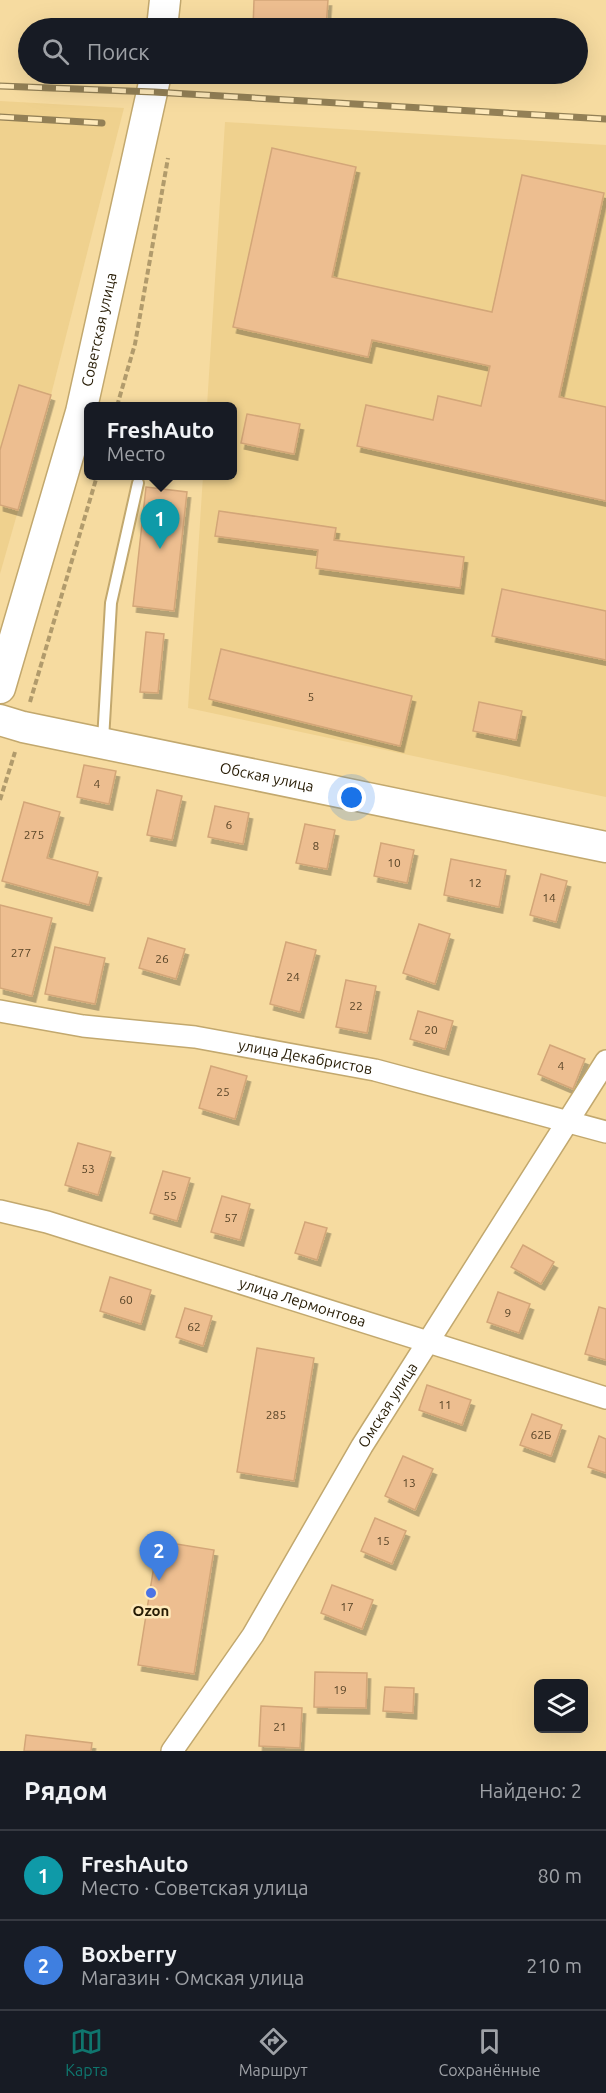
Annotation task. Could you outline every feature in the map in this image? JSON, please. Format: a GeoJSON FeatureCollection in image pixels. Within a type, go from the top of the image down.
{"type":"FeatureCollection","features":[{"type":"Feature","properties":{"kind":"main road"},"geometry":{"type":"LineString","coordinates":[[163,18],[165,0]]}},
{"type":"Feature","properties":{"kind":"main road","name":"Советская улица"},"geometry":{"type":"LineString","coordinates":[[0,688],[81,412],[154,84]]}},
{"type":"Feature","properties":{"kind":"main road","name":"Обская улица"},"geometry":{"type":"LineString","coordinates":[[11,724],[606,847]]}},
{"type":"Feature","properties":{"kind":"street","name":"улица Декабристов"},"geometry":{"type":"LineString","coordinates":[[0,1011],[83,1026],[195,1037],[375,1070],[606,1132]]}},
{"type":"Feature","properties":{"kind":"street","name":"Омская улица"},"geometry":{"type":"LineString","coordinates":[[172,1751],[253,1635],[362,1446],[606,1061]]}},
{"type":"Feature","properties":{"kind":"street","name":"улица Лермонтова"},"geometry":{"type":"LineString","coordinates":[[0,1211],[47,1222],[606,1398]]}},
{"type":"Feature","properties":{"kind":"lane"},"geometry":{"type":"LineString","coordinates":[[103,742],[111,603],[138,483]]}},
{"type":"Feature","properties":{"kind":"path"},"geometry":{"type":"LineString","coordinates":[[118,402],[135,344],[170,150]]}},
{"type":"Feature","properties":{"kind":"path"},"geometry":{"type":"LineString","coordinates":[[0,800],[11,724],[96,480]]}},
{"type":"Feature","properties":{"kind":"shaded area"},"geometry":{"type":"Polygon","coordinates":[[[0,101],[124,108],[51,395],[0,574],[0,101]]]}},
{"type":"Feature","properties":{"kind":"shaded area"},"geometry":{"type":"Polygon","coordinates":[[[225,122],[606,145],[606,797],[188,708],[203,480],[237,480],[237,402],[207,402],[225,122]]]}},
{"type":"Feature","properties":{"kind":"building"},"geometry":{"type":"Polygon","coordinates":[[[254,0],[328,0],[327,18],[253,18],[254,0]]]}},
{"type":"Feature","properties":{"kind":"building"},"geometry":{"type":"Polygon","coordinates":[[[272,148],[356,167],[332,277],[492,312],[522,175],[604,193],[559,397],[606,407],[606,501],[357,446],[366,405],[433,420],[438,396],[481,406],[490,366],[372,340],[368,357],[233,327],[272,148]]]}},
{"type":"Feature","properties":{"kind":"building"},"geometry":{"type":"Polygon","coordinates":[[[19,385],[51,395],[18,510],[0,505],[0,450],[19,385]]]}},
{"type":"Feature","properties":{"kind":"building"},"geometry":{"type":"Polygon","coordinates":[[[247,414],[300,424],[294,454],[241,443],[247,414]]]}},
{"type":"Feature","properties":{"kind":"building"},"geometry":{"type":"Polygon","coordinates":[[[146,487],[187,492],[174,611],[133,606],[146,487]]]}},
{"type":"Feature","properties":{"kind":"building"},"geometry":{"type":"Polygon","coordinates":[[[219,511],[336,528],[334,540],[464,557],[460,588],[316,568],[318,550],[215,536],[219,511]]]}},
{"type":"Feature","properties":{"kind":"building"},"geometry":{"type":"Polygon","coordinates":[[[502,589],[606,611],[606,660],[492,636],[502,589]]]}},
{"type":"Feature","properties":{"kind":"building"},"geometry":{"type":"Polygon","coordinates":[[[146,632],[164,634],[158,693],[140,692],[146,632]]]}},
{"type":"Feature","properties":{"kind":"building"},"geometry":{"type":"Polygon","coordinates":[[[221,649],[412,696],[400,746],[209,699],[221,649]]]}},
{"type":"Feature","properties":{"kind":"building"},"geometry":{"type":"Polygon","coordinates":[[[479,702],[522,711],[516,740],[473,731],[479,702]]]}},
{"type":"Feature","properties":{"kind":"building"},"geometry":{"type":"Polygon","coordinates":[[[84,765],[116,771],[109,804],[77,797],[84,765]]]}},
{"type":"Feature","properties":{"kind":"building"},"geometry":{"type":"Polygon","coordinates":[[[157,790],[182,796],[172,840],[147,835],[157,790]]]}},
{"type":"Feature","properties":{"kind":"building"},"geometry":{"type":"Polygon","coordinates":[[[24,802],[60,812],[47,858],[98,872],[89,905],[2,881],[24,802]]]}},
{"type":"Feature","properties":{"kind":"building"},"geometry":{"type":"Polygon","coordinates":[[[215,806],[249,813],[243,844],[208,837],[215,806]]]}},
{"type":"Feature","properties":{"kind":"building"},"geometry":{"type":"Polygon","coordinates":[[[305,824],[335,830],[327,869],[296,863],[305,824]]]}},
{"type":"Feature","properties":{"kind":"building"},"geometry":{"type":"Polygon","coordinates":[[[381,843],[414,850],[407,883],[374,876],[381,843]]]}},
{"type":"Feature","properties":{"kind":"building"},"geometry":{"type":"Polygon","coordinates":[[[451,859],[506,870],[499,907],[444,895],[451,859]]]}},
{"type":"Feature","properties":{"kind":"building"},"geometry":{"type":"Polygon","coordinates":[[[541,874],[567,881],[556,922],[530,915],[541,874]]]}},
{"type":"Feature","properties":{"kind":"building"},"geometry":{"type":"Polygon","coordinates":[[[0,905],[52,918],[32,996],[0,988],[0,905]]]}},
{"type":"Feature","properties":{"kind":"building"},"geometry":{"type":"Polygon","coordinates":[[[419,924],[450,934],[435,984],[403,973],[419,924]]]}},
{"type":"Feature","properties":{"kind":"building"},"geometry":{"type":"Polygon","coordinates":[[[148,938],[185,949],[176,979],[139,968],[148,938]]]}},
{"type":"Feature","properties":{"kind":"building"},"geometry":{"type":"Polygon","coordinates":[[[286,942],[316,950],[300,1012],[270,1004],[286,942]]]}},
{"type":"Feature","properties":{"kind":"building"},"geometry":{"type":"Polygon","coordinates":[[[55,947],[105,958],[95,1004],[45,994],[55,947]]]}},
{"type":"Feature","properties":{"kind":"building"},"geometry":{"type":"Polygon","coordinates":[[[346,980],[376,986],[367,1033],[336,1027],[346,980]]]}},
{"type":"Feature","properties":{"kind":"building"},"geometry":{"type":"Polygon","coordinates":[[[418,1011],[453,1021],[445,1049],[410,1039],[418,1011]]]}},
{"type":"Feature","properties":{"kind":"building"},"geometry":{"type":"Polygon","coordinates":[[[550,1045],[585,1059],[573,1089],[538,1074],[550,1045]]]}},
{"type":"Feature","properties":{"kind":"building"},"geometry":{"type":"Polygon","coordinates":[[[211,1066],[247,1076],[235,1119],[199,1108],[211,1066]]]}},
{"type":"Feature","properties":{"kind":"building"},"geometry":{"type":"Polygon","coordinates":[[[78,1143],[111,1152],[98,1195],[65,1185],[78,1143]]]}},
{"type":"Feature","properties":{"kind":"building"},"geometry":{"type":"Polygon","coordinates":[[[163,1171],[190,1178],[177,1221],[150,1213],[163,1171]]]}},
{"type":"Feature","properties":{"kind":"building"},"geometry":{"type":"Polygon","coordinates":[[[222,1196],[250,1204],[240,1240],[211,1232],[222,1196]]]}},
{"type":"Feature","properties":{"kind":"building"},"geometry":{"type":"Polygon","coordinates":[[[305,1222],[327,1228],[317,1260],[295,1253],[305,1222]]]}},
{"type":"Feature","properties":{"kind":"building"},"geometry":{"type":"Polygon","coordinates":[[[523,1245],[554,1262],[541,1284],[511,1267],[523,1245]]]}},
{"type":"Feature","properties":{"kind":"building"},"geometry":{"type":"Polygon","coordinates":[[[110,1277],[151,1290],[141,1324],[100,1311],[110,1277]]]}},
{"type":"Feature","properties":{"kind":"building"},"geometry":{"type":"Polygon","coordinates":[[[498,1292],[530,1304],[519,1333],[487,1322],[498,1292]]]}},
{"type":"Feature","properties":{"kind":"building"},"geometry":{"type":"Polygon","coordinates":[[[599,1307],[606,1309],[606,1360],[585,1354],[599,1307]]]}},
{"type":"Feature","properties":{"kind":"building"},"geometry":{"type":"Polygon","coordinates":[[[185,1308],[212,1316],[203,1346],[176,1337],[185,1308]]]}},
{"type":"Feature","properties":{"kind":"building"},"geometry":{"type":"Polygon","coordinates":[[[257,1348],[314,1358],[294,1481],[237,1472],[257,1348]]]}},
{"type":"Feature","properties":{"kind":"building"},"geometry":{"type":"Polygon","coordinates":[[[427,1385],[471,1400],[462,1425],[419,1410],[427,1385]]]}},
{"type":"Feature","properties":{"kind":"building"},"geometry":{"type":"Polygon","coordinates":[[[532,1414],[562,1425],[551,1456],[520,1445],[532,1414]]]}},
{"type":"Feature","properties":{"kind":"building"},"geometry":{"type":"Polygon","coordinates":[[[599,1436],[606,1439],[606,1473],[588,1467],[599,1436]]]}},
{"type":"Feature","properties":{"kind":"building"},"geometry":{"type":"Polygon","coordinates":[[[403,1456],[433,1469],[415,1510],[385,1496],[403,1456]]]}},
{"type":"Feature","properties":{"kind":"building"},"geometry":{"type":"Polygon","coordinates":[[[375,1518],[406,1531],[392,1564],[361,1551],[375,1518]]]}},
{"type":"Feature","properties":{"kind":"building"},"geometry":{"type":"Polygon","coordinates":[[[158,1541],[214,1550],[194,1674],[138,1665],[158,1541]]]}},
{"type":"Feature","properties":{"kind":"building"},"geometry":{"type":"Polygon","coordinates":[[[332,1585],[373,1600],[362,1629],[321,1613],[332,1585]]]}},
{"type":"Feature","properties":{"kind":"building"},"geometry":{"type":"Polygon","coordinates":[[[315,1672],[367,1673],[366,1708],[314,1707],[315,1672]]]}},
{"type":"Feature","properties":{"kind":"building"},"geometry":{"type":"Polygon","coordinates":[[[385,1687],[414,1688],[413,1713],[383,1711],[385,1687]]]}},
{"type":"Feature","properties":{"kind":"building"},"geometry":{"type":"Polygon","coordinates":[[[261,1706],[302,1708],[300,1748],[259,1746],[261,1706]]]}},
{"type":"Feature","properties":{"kind":"building"},"geometry":{"type":"Polygon","coordinates":[[[26,1735],[92,1743],[91,1751],[24,1751],[26,1735]]]}},
{"type":"Feature","properties":{"kind":"railway"},"geometry":{"type":"LineString","coordinates":[[0,86],[154,92],[606,119]]}},
{"type":"Feature","properties":{"kind":"railway"},"geometry":{"type":"LineString","coordinates":[[0,117],[102,123]]}},
{"type":"Feature","properties":{"kind":"place","name":"FreshAuto"},"geometry":{"type":"Point","coordinates":[160,549]}},
{"type":"Feature","properties":{"kind":"place","name":"Boxberry"},"geometry":{"type":"Point","coordinates":[159,1581]}},
{"type":"Feature","properties":{"kind":"place","name":"Ozon"},"geometry":{"type":"Point","coordinates":[151,1593]}}]}
